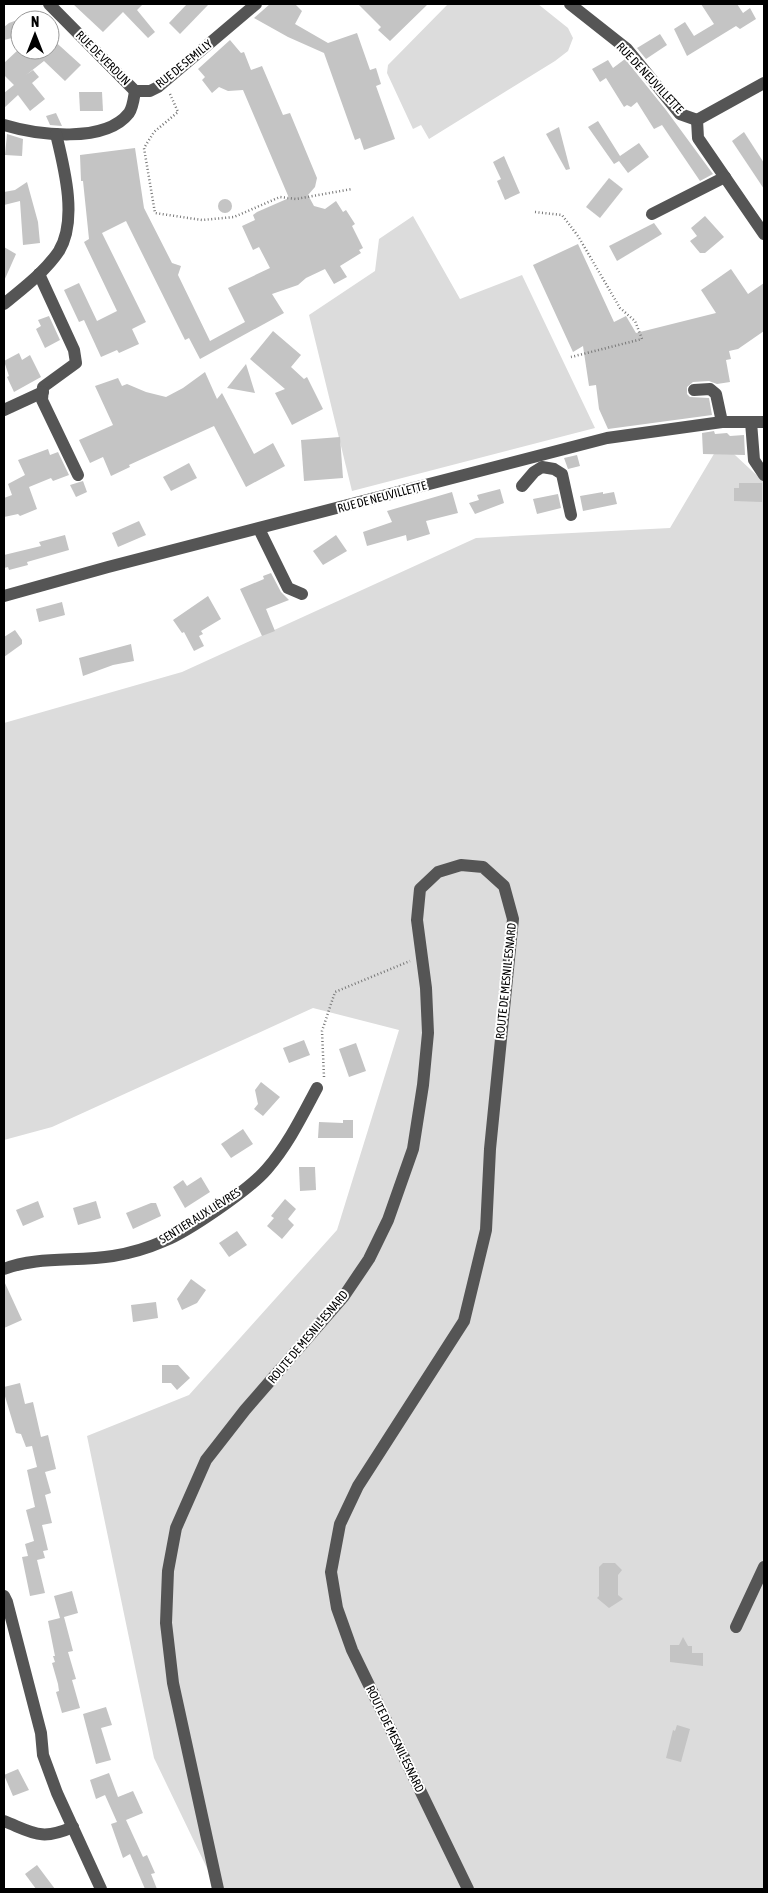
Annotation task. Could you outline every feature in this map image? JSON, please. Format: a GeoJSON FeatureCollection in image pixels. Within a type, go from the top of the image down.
{"type":"FeatureCollection","features":[{"type":"Feature","properties":{"kind":"street","name":"RUE DE VERDUN"},"geometry":{"type":"LineString","coordinates":[[49,4],[135,91]]}},
{"type":"Feature","properties":{"kind":"street","name":"RUE DE SEMILLY"},"geometry":{"type":"LineString","coordinates":[[135,91],[150,91],[158,87],[256,4]]}},
{"type":"Feature","properties":{"kind":"street","name":"RUE DE NEUVILLETTE"},"geometry":{"type":"LineString","coordinates":[[570,4],[627,49],[680,114],[697,120],[698,138],[764,234]]}},
{"type":"Feature","properties":{"kind":"street"},"geometry":{"type":"LineString","coordinates":[[697,120],[764,83]]}},
{"type":"Feature","properties":{"kind":"street"},"geometry":{"type":"LineString","coordinates":[[4,125],[56,134],[110,129],[130,112],[135,91]]}},
{"type":"Feature","properties":{"kind":"street"},"geometry":{"type":"LineString","coordinates":[[4,304],[39,274],[59,250],[69,216],[62,161],[56,134]]}},
{"type":"Feature","properties":{"kind":"street"},"geometry":{"type":"LineString","coordinates":[[652,214],[725,177]]}},
{"type":"Feature","properties":{"kind":"street"},"geometry":{"type":"LineString","coordinates":[[39,274],[74,350],[76,363],[43,387],[42,400],[78,475]]}},
{"type":"Feature","properties":{"kind":"street"},"geometry":{"type":"LineString","coordinates":[[694,390],[710,389],[716,394],[722,422]]}},
{"type":"Feature","properties":{"kind":"street"},"geometry":{"type":"LineString","coordinates":[[4,410],[43,392]]}},
{"type":"Feature","properties":{"kind":"street","name":"RUE DE NEUVILLETTE"},"geometry":{"type":"LineString","coordinates":[[4,596],[108,567],[541,461],[606,438],[722,422],[764,422]]}},
{"type":"Feature","properties":{"kind":"street"},"geometry":{"type":"LineString","coordinates":[[751,422],[754,460],[764,475]]}},
{"type":"Feature","properties":{"kind":"street"},"geometry":{"type":"LineString","coordinates":[[522,486],[541,461],[562,474],[571,515]]}},
{"type":"Feature","properties":{"kind":"street"},"geometry":{"type":"LineString","coordinates":[[260,529],[288,588],[302,594]]}},
{"type":"Feature","properties":{"kind":"street","name":"ROUTE DE MESNIL-ESNARD"},"geometry":{"type":"LineString","coordinates":[[218,1889],[174,1683],[166,1623],[168,1571],[176,1528],[206,1460],[245,1410],[344,1296],[369,1259],[388,1220],[413,1149],[423,1085],[428,1032],[417,920],[420,889],[438,872],[461,865],[483,867],[504,886],[513,919],[490,1149],[486,1230],[464,1321],[358,1486],[340,1524],[331,1572],[337,1608],[352,1650],[468,1889]]}},
{"type":"Feature","properties":{"kind":"street","name":"SENTIER AUX LIÈVRES"},"geometry":{"type":"LineString","coordinates":[[4,1269],[20,1263],[96,1259],[129,1254],[166,1240],[230,1200],[266,1170],[293,1133],[317,1088]]}},
{"type":"Feature","properties":{"kind":"street"},"geometry":{"type":"LineString","coordinates":[[736,1627],[764,1567]]}},
{"type":"Feature","properties":{"kind":"street"},"geometry":{"type":"LineString","coordinates":[[4,1596],[41,1733],[43,1755],[57,1793],[101,1889]]}},
{"type":"Feature","properties":{"kind":"street"},"geometry":{"type":"LineString","coordinates":[[4,1822],[45,1836],[56,1835],[73,1828]]}},
{"type":"Feature","properties":{"kind":"path"},"geometry":{"type":"LineString","coordinates":[[167,90],[178,112],[154,132],[144,148],[155,213],[202,220],[234,217],[280,197],[296,199],[352,189]]}},
{"type":"Feature","properties":{"kind":"path"},"geometry":{"type":"LineString","coordinates":[[535,212],[562,215],[578,236],[620,308],[635,321],[642,339],[571,357]]}},
{"type":"Feature","properties":{"kind":"path"},"geometry":{"type":"LineString","coordinates":[[317,1088],[325,1085],[322,1031],[335,992],[422,957]]}},
{"type":"Feature","properties":{"kind":"shaded area"},"geometry":{"type":"Polygon","coordinates":[[[448,4],[538,4],[568,28],[573,38],[568,51],[555,61],[429,139],[421,125],[413,129],[387,73],[388,65],[448,4]]]}},
{"type":"Feature","properties":{"kind":"shaded area"},"geometry":{"type":"Polygon","coordinates":[[[413,216],[460,299],[522,275],[595,428],[352,491],[309,315],[375,271],[379,239],[413,216]]]}},
{"type":"Feature","properties":{"kind":"shaded area"},"geometry":{"type":"Polygon","coordinates":[[[721,442],[764,482],[764,1889],[217,1889],[154,1758],[87,1436],[189,1395],[337,1230],[399,1030],[313,1008],[52,1127],[4,1140],[4,723],[182,672],[476,538],[670,528],[721,442]]]}},
{"type":"Feature","properties":{"kind":"building"},"geometry":{"type":"Polygon","coordinates":[[[73,4],[143,4],[137,10],[155,32],[148,38],[123,12],[103,32],[73,4]]]}},
{"type":"Feature","properties":{"kind":"building"},"geometry":{"type":"Polygon","coordinates":[[[187,4],[209,4],[180,34],[169,23],[187,4]]]}},
{"type":"Feature","properties":{"kind":"building"},"geometry":{"type":"Polygon","coordinates":[[[270,4],[295,4],[302,11],[295,24],[328,43],[357,33],[370,70],[376,68],[381,84],[376,86],[395,139],[364,150],[360,138],[355,140],[324,53],[288,37],[254,18],[270,4]]]}},
{"type":"Feature","properties":{"kind":"building"},"geometry":{"type":"Polygon","coordinates":[[[358,4],[428,4],[390,41],[378,30],[381,27],[358,4]]]}},
{"type":"Feature","properties":{"kind":"building"},"geometry":{"type":"Polygon","coordinates":[[[701,4],[737,4],[743,13],[750,8],[756,19],[740,29],[736,26],[687,56],[674,29],[685,22],[694,36],[714,24],[701,4]]]}},
{"type":"Feature","properties":{"kind":"building"},"geometry":{"type":"Polygon","coordinates":[[[9,23],[10,38],[4,40],[4,27],[9,23]]]}},
{"type":"Feature","properties":{"kind":"building"},"geometry":{"type":"Polygon","coordinates":[[[660,34],[667,45],[646,59],[637,48],[660,34]]]}},
{"type":"Feature","properties":{"kind":"building"},"geometry":{"type":"Polygon","coordinates":[[[230,40],[241,53],[244,52],[251,70],[262,66],[283,115],[290,113],[317,178],[315,187],[308,195],[314,206],[325,209],[336,201],[343,212],[346,210],[355,224],[352,226],[363,248],[359,250],[361,253],[340,266],[347,277],[334,284],[325,269],[306,278],[298,285],[272,294],[284,313],[200,359],[189,338],[185,340],[126,221],[102,233],[146,322],[132,329],[139,344],[119,353],[117,350],[101,357],[84,320],[79,322],[64,290],[79,283],[97,321],[117,311],[84,242],[89,239],[83,181],[81,181],[80,155],[135,148],[144,208],[172,263],[181,266],[178,275],[210,341],[245,322],[228,288],[270,268],[259,247],[253,250],[242,226],[255,220],[253,215],[257,212],[289,198],[243,90],[228,91],[219,87],[212,93],[202,80],[205,77],[198,69],[230,40]]]}},
{"type":"Feature","properties":{"kind":"building"},"geometry":{"type":"Polygon","coordinates":[[[60,46],[81,65],[65,81],[44,61],[26,75],[33,70],[39,77],[32,83],[45,99],[30,111],[18,95],[4,108],[4,93],[14,85],[4,75],[4,63],[10,57],[10,60],[60,60],[60,46]]]}},
{"type":"Feature","properties":{"kind":"building"},"geometry":{"type":"Polygon","coordinates":[[[625,59],[666,110],[713,174],[700,181],[662,125],[654,129],[637,102],[631,107],[627,105],[624,107],[606,78],[600,82],[592,69],[608,60],[613,68],[625,59]]]}},
{"type":"Feature","properties":{"kind":"building"},"geometry":{"type":"Polygon","coordinates":[[[79,92],[102,92],[103,111],[80,111],[79,92]]]}},
{"type":"Feature","properties":{"kind":"building"},"geometry":{"type":"Polygon","coordinates":[[[56,113],[62,126],[50,125],[46,116],[56,113]]]}},
{"type":"Feature","properties":{"kind":"building"},"geometry":{"type":"Polygon","coordinates":[[[598,121],[620,156],[639,143],[649,157],[628,173],[619,161],[614,164],[588,127],[598,121]]]}},
{"type":"Feature","properties":{"kind":"building"},"geometry":{"type":"Polygon","coordinates":[[[559,127],[570,169],[566,170],[546,134],[559,127]]]}},
{"type":"Feature","properties":{"kind":"building"},"geometry":{"type":"Polygon","coordinates":[[[744,132],[764,163],[764,189],[732,141],[744,132]]]}},
{"type":"Feature","properties":{"kind":"building"},"geometry":{"type":"Polygon","coordinates":[[[7,134],[23,139],[22,156],[5,155],[7,134]]]}},
{"type":"Feature","properties":{"kind":"building"},"geometry":{"type":"Polygon","coordinates":[[[504,156],[520,193],[505,200],[497,181],[501,179],[493,162],[504,156]]]}},
{"type":"Feature","properties":{"kind":"building"},"geometry":{"type":"Polygon","coordinates":[[[609,178],[623,189],[600,218],[586,207],[609,178]]]}},
{"type":"Feature","properties":{"kind":"building"},"geometry":{"type":"Polygon","coordinates":[[[27,182],[38,222],[40,243],[23,245],[20,201],[4,205],[4,192],[15,190],[27,182]]]}},
{"type":"Feature","properties":{"kind":"building"},"geometry":{"type":"Polygon","coordinates":[[[225,199],[230,201],[232,206],[230,211],[225,213],[220,211],[218,206],[220,201],[225,199]]]}},
{"type":"Feature","properties":{"kind":"building"},"geometry":{"type":"Polygon","coordinates":[[[705,216],[724,237],[705,253],[700,253],[690,241],[697,236],[691,228],[705,216]]]}},
{"type":"Feature","properties":{"kind":"building"},"geometry":{"type":"Polygon","coordinates":[[[654,223],[662,234],[617,261],[609,246],[654,223]]]}},
{"type":"Feature","properties":{"kind":"building"},"geometry":{"type":"Polygon","coordinates":[[[578,244],[614,322],[626,316],[636,333],[716,313],[701,290],[731,269],[748,294],[764,283],[764,331],[738,349],[729,351],[731,359],[726,360],[730,382],[717,384],[709,381],[693,382],[687,387],[687,394],[690,397],[709,398],[712,415],[608,429],[599,409],[596,385],[589,386],[583,346],[573,352],[533,265],[578,244]]]}},
{"type":"Feature","properties":{"kind":"building"},"geometry":{"type":"Polygon","coordinates":[[[4,247],[16,254],[4,281],[4,247]]]}},
{"type":"Feature","properties":{"kind":"building"},"geometry":{"type":"Polygon","coordinates":[[[49,316],[60,340],[45,348],[36,329],[41,326],[38,320],[49,316]]]}},
{"type":"Feature","properties":{"kind":"building"},"geometry":{"type":"Polygon","coordinates":[[[273,331],[301,355],[291,367],[304,379],[307,377],[323,409],[292,425],[275,393],[285,389],[250,359],[273,331]]]}},
{"type":"Feature","properties":{"kind":"building"},"geometry":{"type":"Polygon","coordinates":[[[19,353],[22,360],[30,355],[41,377],[14,392],[7,377],[9,376],[4,361],[19,353]]]}},
{"type":"Feature","properties":{"kind":"building"},"geometry":{"type":"Polygon","coordinates":[[[246,364],[255,393],[227,388],[246,364]]]}},
{"type":"Feature","properties":{"kind":"building"},"geometry":{"type":"Polygon","coordinates":[[[205,372],[217,399],[222,393],[254,454],[273,443],[285,466],[246,487],[214,426],[129,465],[130,467],[111,476],[103,457],[90,463],[79,440],[113,425],[95,386],[118,378],[122,386],[127,384],[146,392],[166,397],[183,388],[205,372]]]}},
{"type":"Feature","properties":{"kind":"building"},"geometry":{"type":"Polygon","coordinates":[[[714,431],[715,434],[727,433],[730,436],[744,435],[745,455],[703,454],[702,433],[714,431]]]}},
{"type":"Feature","properties":{"kind":"building"},"geometry":{"type":"Polygon","coordinates":[[[340,437],[343,478],[304,481],[301,440],[340,437]]]}},
{"type":"Feature","properties":{"kind":"building"},"geometry":{"type":"Polygon","coordinates":[[[48,449],[50,455],[58,452],[69,475],[53,481],[51,478],[29,487],[37,509],[20,516],[18,514],[4,517],[4,498],[12,495],[8,484],[25,475],[18,460],[48,449]]]}},
{"type":"Feature","properties":{"kind":"building"},"geometry":{"type":"Polygon","coordinates":[[[577,455],[580,466],[568,469],[564,458],[577,455]]]}},
{"type":"Feature","properties":{"kind":"building"},"geometry":{"type":"Polygon","coordinates":[[[189,463],[197,478],[171,491],[163,477],[189,463]]]}},
{"type":"Feature","properties":{"kind":"building"},"geometry":{"type":"Polygon","coordinates":[[[83,481],[87,492],[76,497],[70,485],[83,481]]]}},
{"type":"Feature","properties":{"kind":"building"},"geometry":{"type":"Polygon","coordinates":[[[739,483],[762,483],[762,502],[734,501],[734,488],[739,488],[739,483]]]}},
{"type":"Feature","properties":{"kind":"building"},"geometry":{"type":"Polygon","coordinates":[[[500,489],[504,503],[475,514],[469,503],[479,500],[477,495],[500,489]]]}},
{"type":"Feature","properties":{"kind":"building"},"geometry":{"type":"Polygon","coordinates":[[[452,492],[458,513],[426,521],[430,534],[407,541],[406,535],[367,546],[363,532],[392,522],[387,511],[452,492]]]}},
{"type":"Feature","properties":{"kind":"building"},"geometry":{"type":"Polygon","coordinates":[[[603,492],[603,494],[614,492],[617,504],[583,511],[580,496],[603,492]]]}},
{"type":"Feature","properties":{"kind":"building"},"geometry":{"type":"Polygon","coordinates":[[[558,494],[561,508],[537,514],[533,499],[558,494]]]}},
{"type":"Feature","properties":{"kind":"building"},"geometry":{"type":"Polygon","coordinates":[[[139,521],[146,535],[118,547],[112,533],[139,521]]]}},
{"type":"Feature","properties":{"kind":"building"},"geometry":{"type":"Polygon","coordinates":[[[65,535],[69,550],[27,562],[28,565],[9,570],[8,567],[4,568],[4,555],[41,546],[39,542],[65,535]]]}},
{"type":"Feature","properties":{"kind":"building"},"geometry":{"type":"Polygon","coordinates":[[[336,535],[347,551],[323,565],[313,551],[336,535]]]}},
{"type":"Feature","properties":{"kind":"building"},"geometry":{"type":"Polygon","coordinates":[[[271,573],[281,592],[289,600],[266,609],[275,631],[262,636],[240,589],[264,579],[263,576],[271,573]]]}},
{"type":"Feature","properties":{"kind":"building"},"geometry":{"type":"Polygon","coordinates":[[[208,596],[221,619],[201,631],[203,634],[199,636],[204,646],[194,651],[184,632],[182,633],[173,620],[208,596]]]}},
{"type":"Feature","properties":{"kind":"building"},"geometry":{"type":"Polygon","coordinates":[[[62,602],[65,615],[39,622],[36,609],[62,602]]]}},
{"type":"Feature","properties":{"kind":"building"},"geometry":{"type":"Polygon","coordinates":[[[15,630],[22,640],[22,644],[4,657],[4,637],[15,630]]]}},
{"type":"Feature","properties":{"kind":"building"},"geometry":{"type":"Polygon","coordinates":[[[131,644],[134,661],[113,665],[83,676],[79,658],[131,644]]]}},
{"type":"Feature","properties":{"kind":"building"},"geometry":{"type":"Polygon","coordinates":[[[304,1040],[310,1055],[289,1063],[283,1048],[304,1040]]]}},
{"type":"Feature","properties":{"kind":"building"},"geometry":{"type":"Polygon","coordinates":[[[356,1043],[366,1071],[349,1077],[339,1049],[356,1043]]]}},
{"type":"Feature","properties":{"kind":"building"},"geometry":{"type":"Polygon","coordinates":[[[261,1082],[280,1097],[263,1116],[254,1109],[258,1104],[255,1090],[261,1082]]]}},
{"type":"Feature","properties":{"kind":"building"},"geometry":{"type":"Polygon","coordinates":[[[343,1120],[353,1120],[353,1138],[318,1138],[319,1122],[343,1123],[343,1120]]]}},
{"type":"Feature","properties":{"kind":"building"},"geometry":{"type":"Polygon","coordinates":[[[243,1129],[253,1144],[231,1158],[221,1144],[243,1129]]]}},
{"type":"Feature","properties":{"kind":"building"},"geometry":{"type":"Polygon","coordinates":[[[299,1167],[315,1167],[316,1190],[300,1191],[299,1167]]]}},
{"type":"Feature","properties":{"kind":"building"},"geometry":{"type":"Polygon","coordinates":[[[201,1177],[210,1192],[185,1208],[173,1187],[183,1180],[187,1186],[201,1177]]]}},
{"type":"Feature","properties":{"kind":"building"},"geometry":{"type":"Polygon","coordinates":[[[285,1199],[296,1209],[288,1219],[294,1225],[282,1239],[267,1226],[274,1218],[271,1216],[285,1199]]]}},
{"type":"Feature","properties":{"kind":"building"},"geometry":{"type":"Polygon","coordinates":[[[38,1201],[44,1217],[23,1226],[16,1210],[38,1201]]]}},
{"type":"Feature","properties":{"kind":"building"},"geometry":{"type":"Polygon","coordinates":[[[96,1201],[101,1218],[78,1225],[73,1208],[96,1201]]]}},
{"type":"Feature","properties":{"kind":"building"},"geometry":{"type":"Polygon","coordinates":[[[151,1203],[156,1203],[161,1216],[133,1229],[126,1213],[151,1203]]]}},
{"type":"Feature","properties":{"kind":"building"},"geometry":{"type":"Polygon","coordinates":[[[237,1231],[247,1245],[229,1257],[219,1243],[237,1231]]]}},
{"type":"Feature","properties":{"kind":"building"},"geometry":{"type":"Polygon","coordinates":[[[191,1279],[206,1290],[197,1303],[182,1310],[177,1299],[191,1279]]]}},
{"type":"Feature","properties":{"kind":"building"},"geometry":{"type":"Polygon","coordinates":[[[4,1281],[22,1320],[4,1328],[4,1281]]]}},
{"type":"Feature","properties":{"kind":"building"},"geometry":{"type":"Polygon","coordinates":[[[156,1302],[158,1318],[133,1322],[131,1305],[156,1302]]]}},
{"type":"Feature","properties":{"kind":"building"},"geometry":{"type":"Polygon","coordinates":[[[162,1365],[178,1365],[190,1378],[177,1390],[171,1383],[162,1383],[162,1365]]]}},
{"type":"Feature","properties":{"kind":"building"},"geometry":{"type":"Polygon","coordinates":[[[20,1383],[25,1404],[33,1402],[41,1437],[48,1435],[56,1469],[45,1472],[51,1493],[45,1495],[52,1523],[42,1525],[48,1550],[43,1551],[45,1558],[37,1560],[45,1593],[30,1596],[22,1557],[28,1556],[25,1544],[34,1541],[26,1510],[35,1507],[27,1470],[37,1467],[32,1446],[26,1447],[21,1434],[16,1433],[4,1393],[4,1387],[20,1383]]]}},
{"type":"Feature","properties":{"kind":"building"},"geometry":{"type":"Polygon","coordinates":[[[603,1563],[615,1563],[622,1570],[618,1575],[618,1595],[623,1599],[609,1608],[597,1598],[599,1596],[599,1567],[603,1563]]]}},
{"type":"Feature","properties":{"kind":"building"},"geometry":{"type":"Polygon","coordinates":[[[72,1591],[78,1613],[64,1617],[73,1651],[68,1652],[76,1679],[72,1680],[80,1708],[62,1713],[56,1692],[59,1691],[52,1663],[55,1662],[53,1656],[55,1656],[48,1621],[60,1618],[54,1596],[72,1591]]]}},
{"type":"Feature","properties":{"kind":"building"},"geometry":{"type":"Polygon","coordinates":[[[683,1637],[688,1646],[692,1646],[692,1653],[703,1653],[703,1666],[670,1662],[670,1645],[679,1645],[683,1637]]]}},
{"type":"Feature","properties":{"kind":"building"},"geometry":{"type":"Polygon","coordinates":[[[106,1707],[112,1725],[101,1728],[111,1760],[96,1764],[83,1714],[106,1707]]]}},
{"type":"Feature","properties":{"kind":"building"},"geometry":{"type":"Polygon","coordinates":[[[677,1725],[690,1729],[681,1762],[666,1758],[673,1730],[675,1731],[677,1725]]]}},
{"type":"Feature","properties":{"kind":"building"},"geometry":{"type":"Polygon","coordinates":[[[18,1769],[29,1790],[13,1796],[4,1775],[18,1769]]]}},
{"type":"Feature","properties":{"kind":"building"},"geometry":{"type":"Polygon","coordinates":[[[109,1773],[118,1797],[133,1791],[143,1813],[126,1820],[143,1857],[147,1855],[155,1873],[151,1874],[157,1889],[145,1889],[130,1854],[123,1858],[111,1824],[117,1822],[105,1795],[96,1799],[90,1780],[109,1773]]]}},
{"type":"Feature","properties":{"kind":"building"},"geometry":{"type":"Polygon","coordinates":[[[37,1865],[55,1889],[36,1889],[25,1874],[37,1865]]]}}]}
